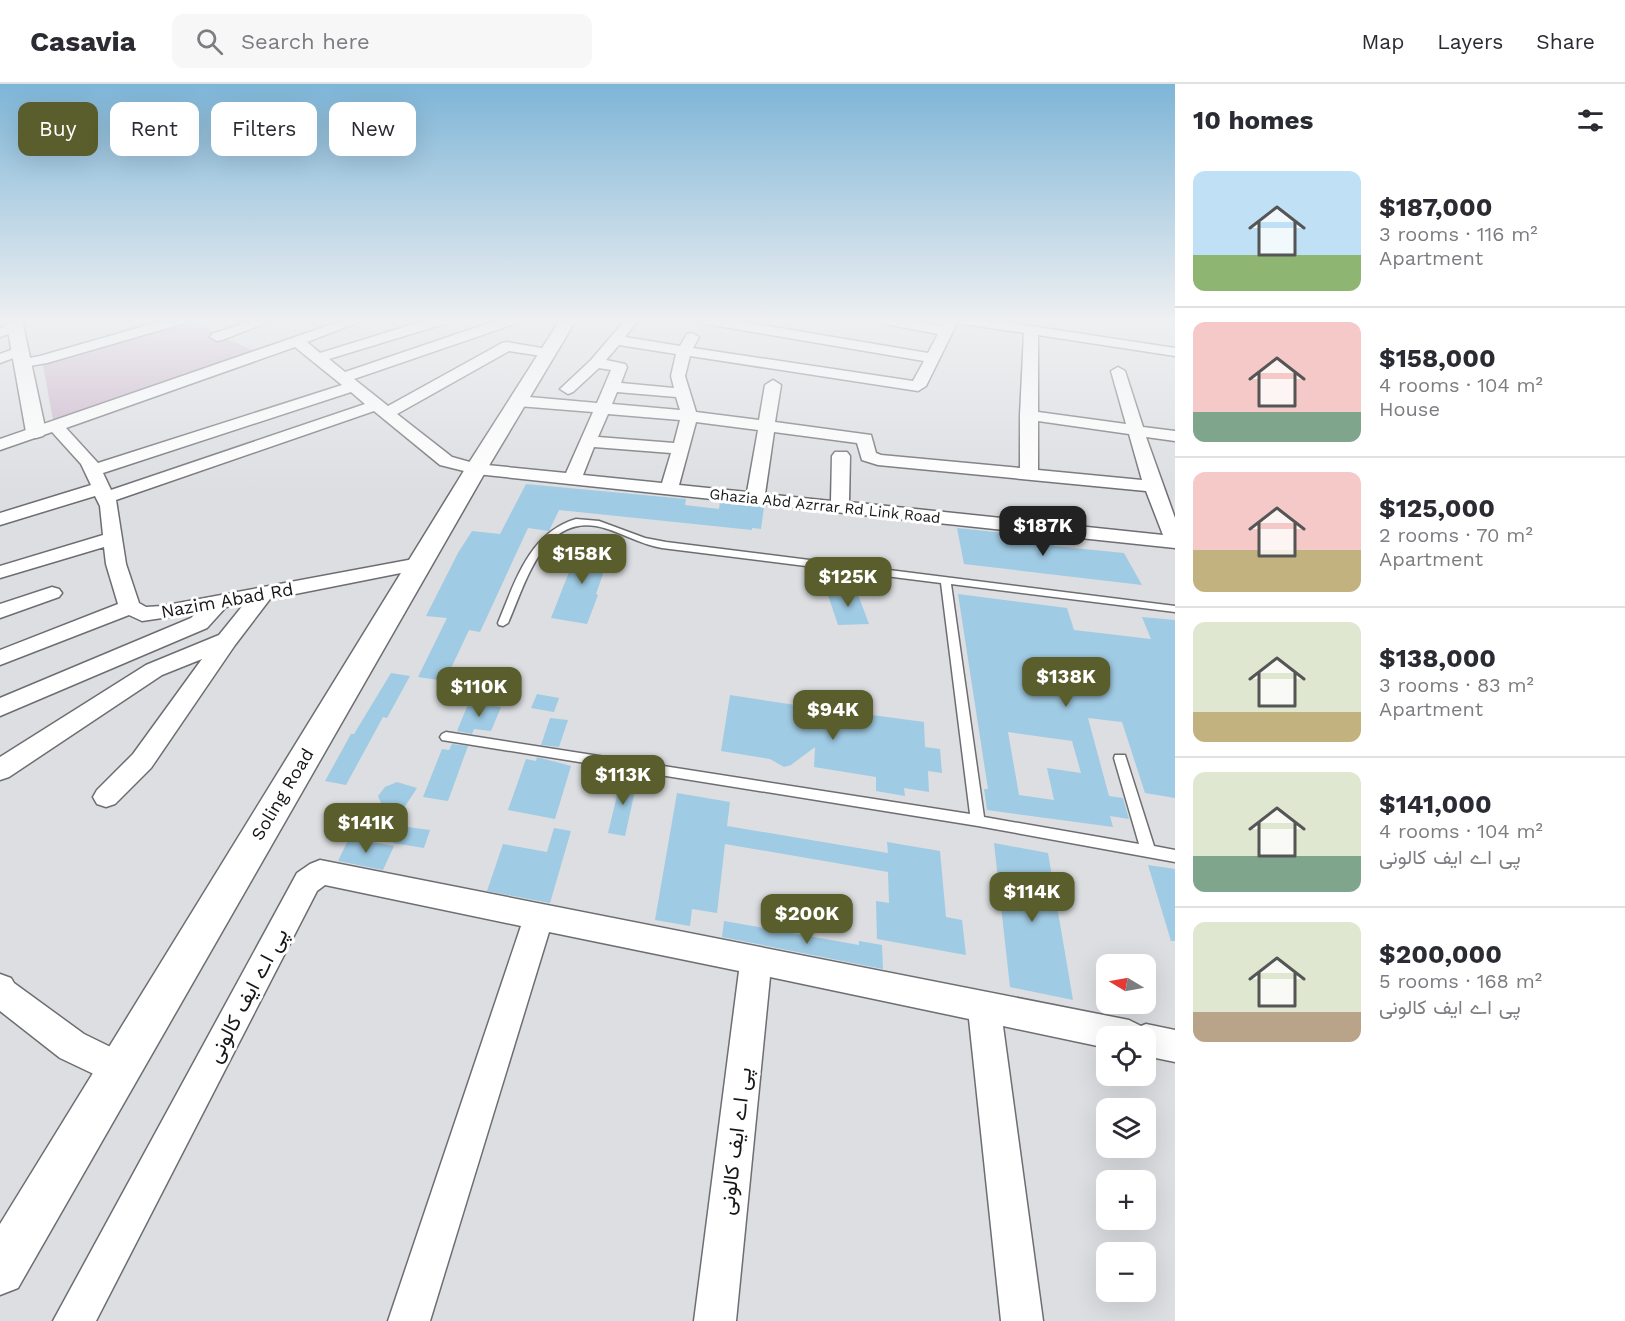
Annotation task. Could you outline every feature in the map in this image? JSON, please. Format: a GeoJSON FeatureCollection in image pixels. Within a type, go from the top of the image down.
{"type":"FeatureCollection","features":[{"type":"Feature","properties":{"kind":"street"},"geometry":{"type":"LineString","coordinates":[[30,378],[36,432]]}},
{"type":"Feature","properties":{"kind":"street"},"geometry":{"type":"LineString","coordinates":[[43,378],[46,381]]}},
{"type":"Feature","properties":{"kind":"street"},"geometry":{"type":"LineString","coordinates":[[0,445],[193,378]]}},
{"type":"Feature","properties":{"kind":"street","name":"Ghazia Abd Azrrar Rd Link Road"},"geometry":{"type":"LineString","coordinates":[[343,378],[446,461],[476,469],[1175,542]]}},
{"type":"Feature","properties":{"kind":"street"},"geometry":{"type":"LineString","coordinates":[[93,470],[359,378]]}},
{"type":"Feature","properties":{"kind":"street"},"geometry":{"type":"LineString","coordinates":[[0,519],[103,493],[382,409],[444,378]]}},
{"type":"Feature","properties":{"kind":"street","name":"Soling Road"},"geometry":{"type":"LineString","coordinates":[[6,1245],[119,1069],[419,564],[533,378]]}},
{"type":"Feature","properties":{"kind":"street"},"geometry":{"type":"LineString","coordinates":[[568,389],[580,378]]}},
{"type":"Feature","properties":{"kind":"street"},"geometry":{"type":"LineString","coordinates":[[572,479],[616,378]]}},
{"type":"Feature","properties":{"kind":"street"},"geometry":{"type":"LineString","coordinates":[[669,489],[689,416],[679,378]]}},
{"type":"Feature","properties":{"kind":"street"},"geometry":{"type":"LineString","coordinates":[[864,378],[918,386],[922,378]]}},
{"type":"Feature","properties":{"kind":"street"},"geometry":{"type":"LineString","coordinates":[[1029,473],[1030,378]]}},
{"type":"Feature","properties":{"kind":"street"},"geometry":{"type":"LineString","coordinates":[[1120,378],[1153,486],[1175,542]]}},
{"type":"Feature","properties":{"kind":"street"},"geometry":{"type":"LineString","coordinates":[[755,498],[773,385]]}},
{"type":"Feature","properties":{"kind":"street"},"geometry":{"type":"LineString","coordinates":[[612,387],[683,393]]}},
{"type":"Feature","properties":{"kind":"street"},"geometry":{"type":"LineString","coordinates":[[518,401],[689,416],[865,440],[868,456],[878,460],[1153,486]]}},
{"type":"Feature","properties":{"kind":"street"},"geometry":{"type":"LineString","coordinates":[[0,658],[130,607],[116,564],[109,507],[89,462],[54,425],[50,403]]}},
{"type":"Feature","properties":{"kind":"street"},"geometry":{"type":"LineString","coordinates":[[1029,415],[1175,436]]}},
{"type":"Feature","properties":{"kind":"street"},"geometry":{"type":"LineString","coordinates":[[588,441],[681,449]]}},
{"type":"Feature","properties":{"kind":"street"},"geometry":{"type":"LineString","coordinates":[[840,456],[840,507]]}},
{"type":"Feature","properties":{"kind":"street"},"geometry":{"type":"LineString","coordinates":[[0,572],[113,537]]}},
{"type":"Feature","properties":{"kind":"street","name":"Nazim Abad Rd"},"geometry":{"type":"LineString","coordinates":[[130,607],[142,614],[219,602],[419,564]]}},
{"type":"Feature","properties":{"kind":"street"},"geometry":{"type":"LineString","coordinates":[[0,611],[52,593]]}},
{"type":"Feature","properties":{"kind":"street"},"geometry":{"type":"LineString","coordinates":[[106,796],[142,761],[227,640],[263,594]]}},
{"type":"Feature","properties":{"kind":"street"},"geometry":{"type":"LineString","coordinates":[[0,708],[199,623],[219,602]]}},
{"type":"Feature","properties":{"kind":"street"},"geometry":{"type":"LineString","coordinates":[[0,770],[154,670],[227,640]]}},
{"type":"Feature","properties":{"kind":"street","name":"پی اے ایف کالونی"},"geometry":{"type":"LineString","coordinates":[[74,1321],[307,882],[320,872],[1096,1029]]}},
{"type":"Feature","properties":{"kind":"street"},"geometry":{"type":"LineString","coordinates":[[410,1321],[539,917]]}},
{"type":"Feature","properties":{"kind":"street","name":"پی اے ایف کالونی"},"geometry":{"type":"LineString","coordinates":[[715,1321],[756,961]]}},
{"type":"Feature","properties":{"kind":"street"},"geometry":{"type":"LineString","coordinates":[[0,989],[3,994],[72,1046],[119,1069]]}},
{"type":"Feature","properties":{"kind":"street"},"geometry":{"type":"LineString","coordinates":[[984,1007],[1022,1321]]}},
{"type":"Feature","properties":{"kind":"street"},"geometry":{"type":"LineString","coordinates":[[1156,1042],[1175,1046]]}},
{"type":"Feature","properties":{"kind":"lane"},"geometry":{"type":"LineString","coordinates":[[503,623],[536,551],[556,530],[568,524],[580,522],[603,525],[648,542],[946,582],[1175,609]]}},
{"type":"Feature","properties":{"kind":"lane"},"geometry":{"type":"LineString","coordinates":[[946,582],[978,821]]}},
{"type":"Feature","properties":{"kind":"lane"},"geometry":{"type":"LineString","coordinates":[[446,736],[978,821],[1175,856]]}},
{"type":"Feature","properties":{"kind":"lane"},"geometry":{"type":"LineString","coordinates":[[1120,758],[1148,851]]}},
{"type":"Feature","properties":{"kind":"shaded area"},"geometry":{"type":"Polygon","coordinates":[[[45,378],[195,378],[54,425],[45,378]]]}},
{"type":"Feature","properties":{"kind":"building"},"geometry":{"type":"Polygon","coordinates":[[[526,484],[686,499],[685,505],[719,509],[720,502],[764,507],[761,529],[752,528],[752,530],[559,510],[549,531],[528,528],[480,632],[469,630],[445,681],[418,677],[447,618],[426,616],[458,553],[472,531],[500,534],[526,484]]]}},
{"type":"Feature","properties":{"kind":"building"},"geometry":{"type":"Polygon","coordinates":[[[957,528],[1052,538],[1054,546],[1124,553],[1142,585],[964,564],[957,528]]]}},
{"type":"Feature","properties":{"kind":"building"},"geometry":{"type":"Polygon","coordinates":[[[580,544],[612,548],[587,624],[551,618],[580,544]]]}},
{"type":"Feature","properties":{"kind":"building"},"geometry":{"type":"Polygon","coordinates":[[[827,592],[857,592],[869,624],[838,625],[827,592]]]}},
{"type":"Feature","properties":{"kind":"building"},"geometry":{"type":"Polygon","coordinates":[[[958,594],[1067,608],[1074,630],[1151,639],[1142,617],[1175,620],[1175,798],[1145,793],[1122,722],[1088,718],[1109,796],[1123,798],[1129,819],[1110,816],[1113,827],[987,810],[984,789],[988,789],[958,594]],[[1008,732],[1019,795],[1054,800],[1047,768],[1081,773],[1072,741],[1008,732]]]}},
{"type":"Feature","properties":{"kind":"building"},"geometry":{"type":"Polygon","coordinates":[[[391,673],[410,676],[387,718],[383,717],[346,785],[325,781],[351,734],[354,734],[391,673]]]}},
{"type":"Feature","properties":{"kind":"building"},"geometry":{"type":"Polygon","coordinates":[[[537,694],[559,698],[554,712],[531,708],[537,694]]]}},
{"type":"Feature","properties":{"kind":"building"},"geometry":{"type":"Polygon","coordinates":[[[730,695],[815,708],[815,702],[835,705],[835,710],[924,722],[925,747],[940,749],[942,773],[928,771],[929,792],[904,788],[905,796],[876,791],[876,777],[814,767],[815,747],[791,765],[784,767],[770,759],[721,751],[730,695]]]}},
{"type":"Feature","properties":{"kind":"building"},"geometry":{"type":"Polygon","coordinates":[[[469,702],[501,707],[491,731],[474,729],[472,734],[457,731],[469,702]]]}},
{"type":"Feature","properties":{"kind":"building"},"geometry":{"type":"Polygon","coordinates":[[[550,718],[568,720],[559,747],[541,745],[550,718]]]}},
{"type":"Feature","properties":{"kind":"building"},"geometry":{"type":"Polygon","coordinates":[[[452,744],[468,746],[448,801],[423,797],[442,749],[449,750],[452,744]]]}},
{"type":"Feature","properties":{"kind":"building"},"geometry":{"type":"Polygon","coordinates":[[[537,757],[571,766],[555,819],[508,810],[526,759],[536,761],[537,757]]]}},
{"type":"Feature","properties":{"kind":"building"},"geometry":{"type":"Polygon","coordinates":[[[622,775],[638,777],[625,836],[608,833],[622,775]]]}},
{"type":"Feature","properties":{"kind":"building"},"geometry":{"type":"Polygon","coordinates":[[[397,782],[417,788],[402,811],[382,805],[378,796],[385,787],[397,782]]]}},
{"type":"Feature","properties":{"kind":"building"},"geometry":{"type":"Polygon","coordinates":[[[677,793],[730,802],[727,826],[888,853],[887,842],[940,851],[946,917],[962,920],[966,955],[877,939],[876,901],[889,903],[888,872],[725,844],[717,913],[692,909],[690,926],[655,920],[677,793]]]}},
{"type":"Feature","properties":{"kind":"building"},"geometry":{"type":"Polygon","coordinates":[[[400,826],[430,830],[424,848],[393,843],[400,826]]]}},
{"type":"Feature","properties":{"kind":"building"},"geometry":{"type":"Polygon","coordinates":[[[554,828],[571,831],[550,903],[487,891],[503,844],[547,852],[554,828]]]}},
{"type":"Feature","properties":{"kind":"building"},"geometry":{"type":"Polygon","coordinates":[[[349,838],[394,846],[383,870],[338,861],[349,838]]]}},
{"type":"Feature","properties":{"kind":"building"},"geometry":{"type":"Polygon","coordinates":[[[994,843],[1048,853],[1073,1000],[1010,987],[994,843]]]}},
{"type":"Feature","properties":{"kind":"building"},"geometry":{"type":"Polygon","coordinates":[[[1148,865],[1175,869],[1175,941],[1171,941],[1148,865]]]}},
{"type":"Feature","properties":{"kind":"building"},"geometry":{"type":"Polygon","coordinates":[[[724,921],[859,945],[859,941],[882,945],[883,969],[722,937],[724,921]]]}}]}
